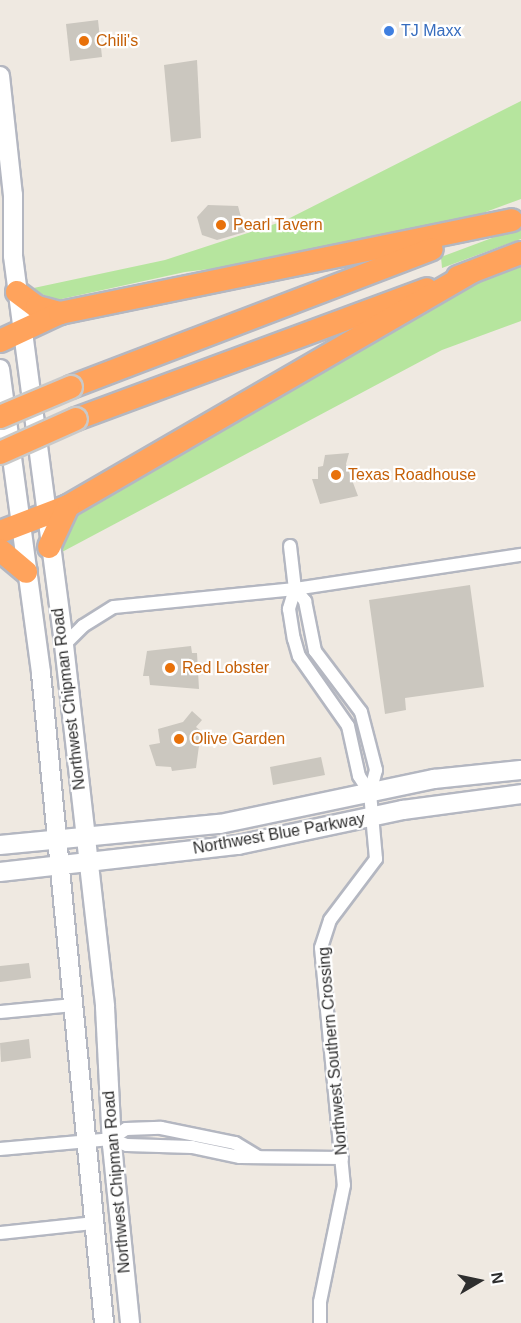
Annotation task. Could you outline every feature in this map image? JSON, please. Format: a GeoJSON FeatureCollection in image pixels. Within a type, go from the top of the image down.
{"type":"FeatureCollection","features":[{"type":"Feature","properties":{"kind":"highway"},"geometry":{"type":"LineString","coordinates":[[0,341],[60,313],[516,218]]}},
{"type":"Feature","properties":{"kind":"highway"},"geometry":{"type":"LineString","coordinates":[[0,417],[71,387],[516,218]]}},
{"type":"Feature","properties":{"kind":"highway"},"geometry":{"type":"LineString","coordinates":[[0,453],[76,419],[521,253]]}},
{"type":"Feature","properties":{"kind":"highway"},"geometry":{"type":"LineString","coordinates":[[9,529],[68,506],[470,273]]}},
{"type":"Feature","properties":{"kind":"highway"},"geometry":{"type":"LineString","coordinates":[[17,292],[37,307],[60,313]]}},
{"type":"Feature","properties":{"kind":"highway"},"geometry":{"type":"LineString","coordinates":[[50,547],[68,506]]}},
{"type":"Feature","properties":{"kind":"highway"},"geometry":{"type":"LineString","coordinates":[[0,550],[26,572]]}},
{"type":"Feature","properties":{"kind":"main road","name":"Northwest Chipman Road"},"geometry":{"type":"LineString","coordinates":[[0,76],[6,196],[44,514],[64,645],[105,1007],[111,1139],[130,1323]]}},
{"type":"Feature","properties":{"kind":"main road","name":"Northwest Chipman Road"},"geometry":{"type":"LineString","coordinates":[[0,369],[9,529],[26,572],[41,673],[55,838],[104,1323]]}},
{"type":"Feature","properties":{"kind":"main road","name":"Northwest Blue Parkway"},"geometry":{"type":"LineString","coordinates":[[0,845],[85,835],[220,824],[434,779],[521,770]]}},
{"type":"Feature","properties":{"kind":"main road","name":"Northwest Blue Parkway"},"geometry":{"type":"LineString","coordinates":[[0,872],[238,845],[373,817],[521,794]]}},
{"type":"Feature","properties":{"kind":"street","name":"Northwest Southern Crossing"},"geometry":{"type":"LineString","coordinates":[[290,546],[295,589],[289,609],[299,656],[348,726],[359,776],[370,793]]}},
{"type":"Feature","properties":{"kind":"street"},"geometry":{"type":"LineString","coordinates":[[64,645],[82,626],[114,607],[295,589],[521,555]]}},
{"type":"Feature","properties":{"kind":"street","name":"Northwest Southern Crossing"},"geometry":{"type":"LineString","coordinates":[[295,589],[305,601],[315,651],[361,711],[368,729],[376,770],[370,793],[376,859],[330,920],[321,948],[344,1196],[320,1302],[320,1323]]}},
{"type":"Feature","properties":{"kind":"street"},"geometry":{"type":"LineString","coordinates":[[0,1012],[73,1005]]}},
{"type":"Feature","properties":{"kind":"street"},"geometry":{"type":"LineString","coordinates":[[0,1149],[86,1139],[111,1139],[127,1145],[192,1147],[259,1157],[342,1158]]}},
{"type":"Feature","properties":{"kind":"street"},"geometry":{"type":"LineString","coordinates":[[0,1233],[93,1223]]}},
{"type":"Feature","properties":{"kind":"green space"},"geometry":{"type":"Polygon","coordinates":[[[521,101],[521,199],[464,220],[306,257],[185,272],[57,300],[29,289],[165,260],[284,221],[521,101]]]}},
{"type":"Feature","properties":{"kind":"green space"},"geometry":{"type":"Polygon","coordinates":[[[521,227],[521,239],[442,268],[441,257],[521,227]]]}},
{"type":"Feature","properties":{"kind":"green space"},"geometry":{"type":"Polygon","coordinates":[[[521,263],[521,321],[442,350],[62,552],[59,533],[72,514],[443,300],[521,263]]]}},
{"type":"Feature","properties":{"kind":"building","name":"Chili's"},"geometry":{"type":"Polygon","coordinates":[[[98,20],[102,57],[70,61],[66,24],[98,20]]]}},
{"type":"Feature","properties":{"kind":"building"},"geometry":{"type":"Polygon","coordinates":[[[197,60],[201,138],[171,142],[164,65],[197,60]]]}},
{"type":"Feature","properties":{"kind":"building","name":"Pearl Tavern"},"geometry":{"type":"Polygon","coordinates":[[[208,205],[238,206],[245,232],[217,240],[202,235],[197,217],[208,205]]]}},
{"type":"Feature","properties":{"kind":"building","name":"Texas Roadhouse"},"geometry":{"type":"Polygon","coordinates":[[[349,453],[346,464],[358,496],[320,504],[312,479],[318,479],[318,467],[323,466],[325,455],[349,453]]]}},
{"type":"Feature","properties":{"kind":"building"},"geometry":{"type":"Polygon","coordinates":[[[470,585],[484,687],[405,698],[406,710],[385,714],[369,600],[470,585]]]}},
{"type":"Feature","properties":{"kind":"building","name":"Red Lobster"},"geometry":{"type":"Polygon","coordinates":[[[191,646],[192,653],[197,653],[199,689],[150,685],[149,676],[143,676],[147,651],[191,646]]]}},
{"type":"Feature","properties":{"kind":"building","name":"Olive Garden"},"geometry":{"type":"Polygon","coordinates":[[[192,711],[202,720],[196,727],[201,731],[196,768],[172,771],[171,767],[156,766],[149,745],[160,743],[158,729],[183,722],[192,711]]]}},
{"type":"Feature","properties":{"kind":"building"},"geometry":{"type":"Polygon","coordinates":[[[321,757],[325,775],[273,785],[270,767],[321,757]]]}},
{"type":"Feature","properties":{"kind":"building"},"geometry":{"type":"Polygon","coordinates":[[[29,963],[31,978],[0,982],[0,966],[29,963]]]}},
{"type":"Feature","properties":{"kind":"building"},"geometry":{"type":"Polygon","coordinates":[[[29,1039],[31,1058],[1,1062],[0,1043],[29,1039]]]}},
{"type":"Feature","properties":{"kind":"place","name":"TJ Maxx"},"geometry":{"type":"Point","coordinates":[389,31]}},
{"type":"Feature","properties":{"kind":"place","name":"Chili's"},"geometry":{"type":"Point","coordinates":[84,41]}},
{"type":"Feature","properties":{"kind":"place","name":"Pearl Tavern"},"geometry":{"type":"Point","coordinates":[221,225]}},
{"type":"Feature","properties":{"kind":"place","name":"Texas Roadhouse"},"geometry":{"type":"Point","coordinates":[336,475]}},
{"type":"Feature","properties":{"kind":"place","name":"Red Lobster"},"geometry":{"type":"Point","coordinates":[170,668]}},
{"type":"Feature","properties":{"kind":"place","name":"Olive Garden"},"geometry":{"type":"Point","coordinates":[179,739]}}]}
